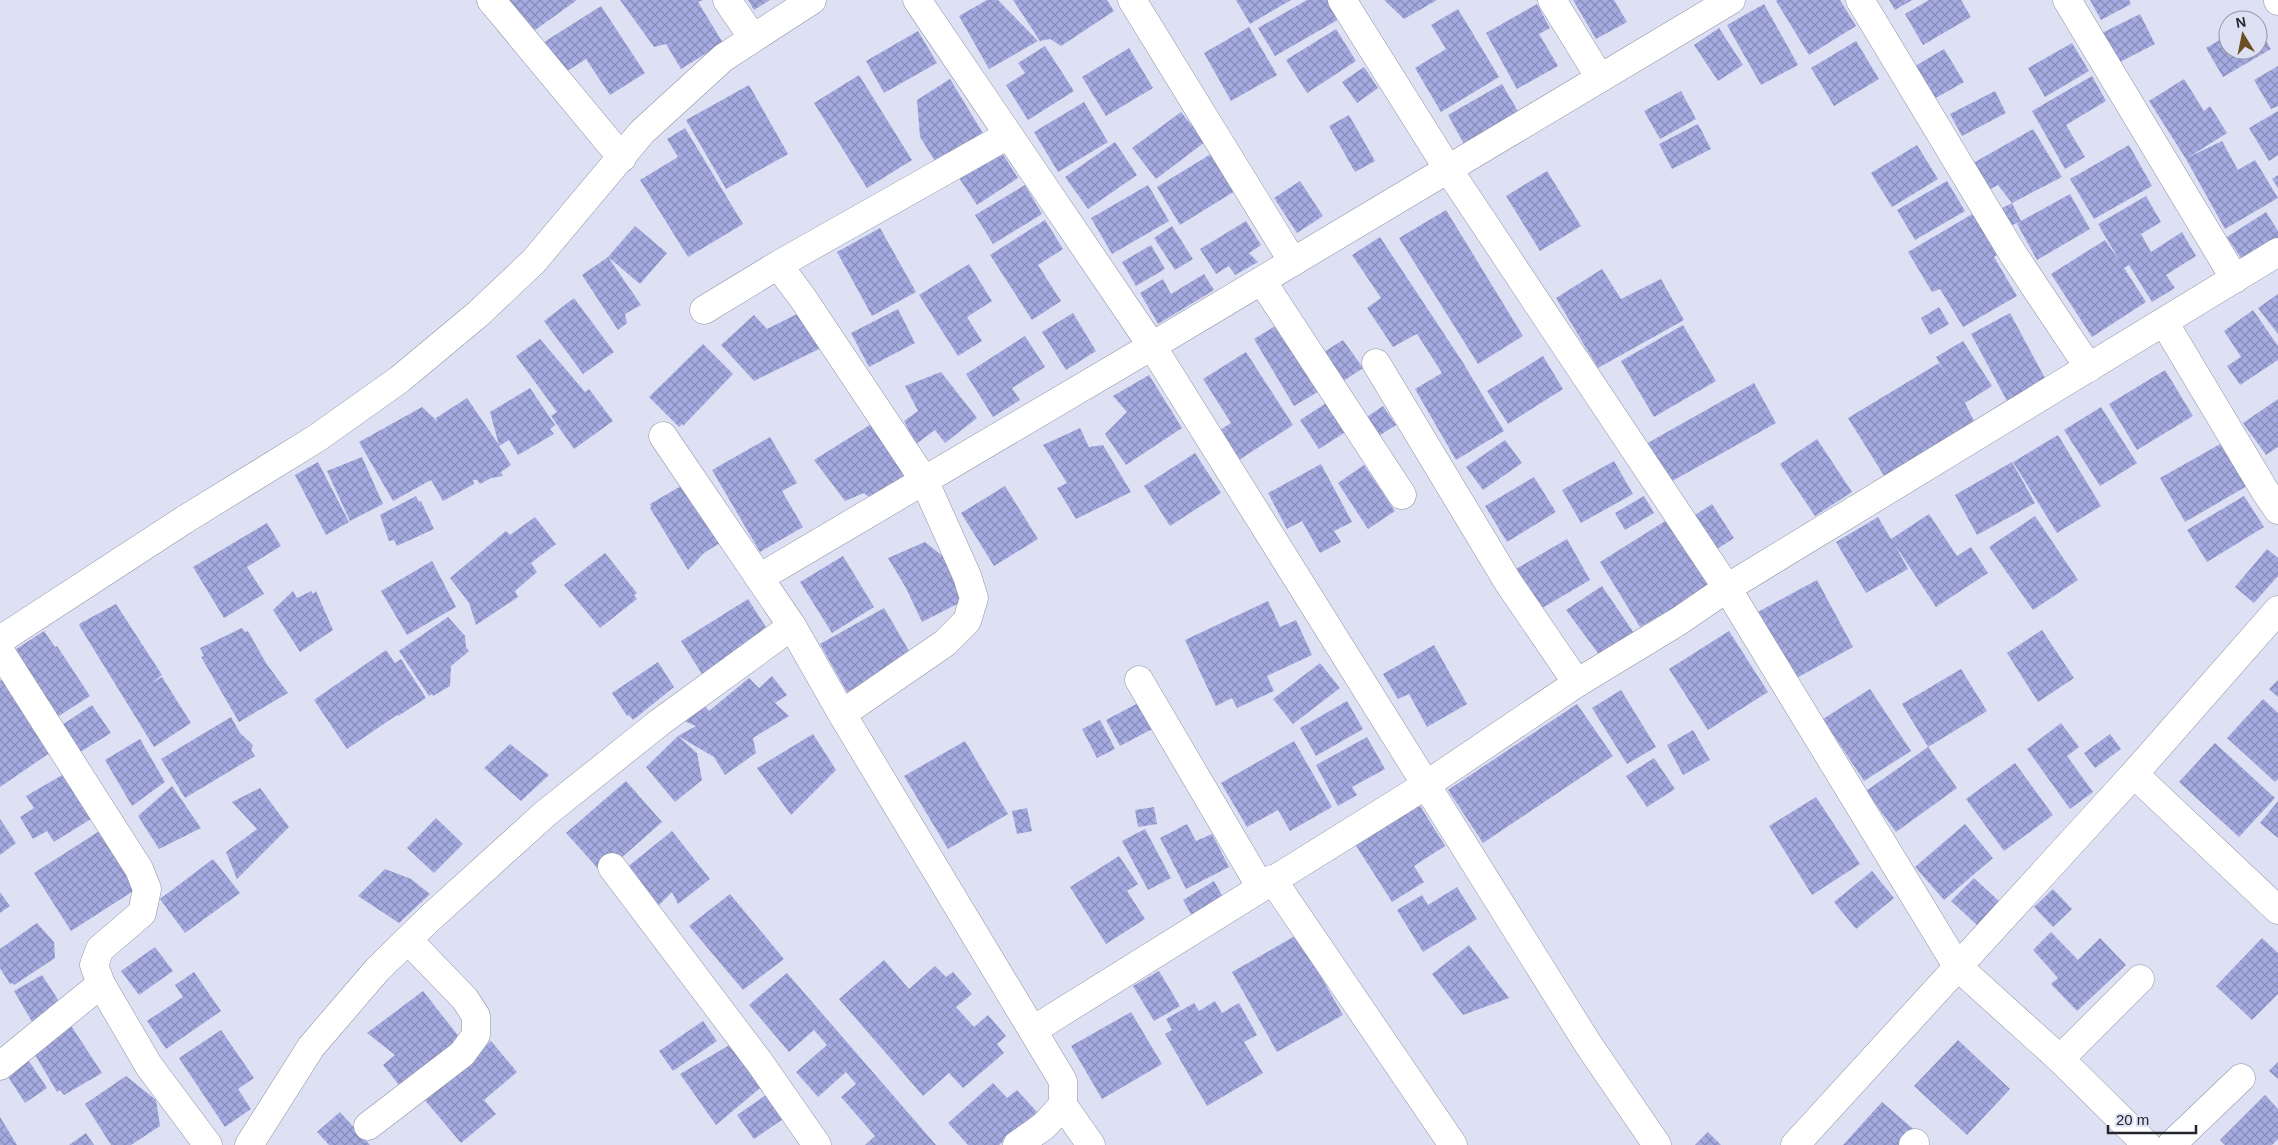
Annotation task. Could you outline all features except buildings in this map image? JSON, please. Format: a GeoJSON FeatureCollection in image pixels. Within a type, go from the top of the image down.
{"type":"FeatureCollection","features":[{"type":"Feature","properties":{"kind":"street"},"geometry":{"type":"LineString","coordinates":[[491,0],[622,158]]}},
{"type":"Feature","properties":{"kind":"street"},"geometry":{"type":"LineString","coordinates":[[728,0],[754,38]]}},
{"type":"Feature","properties":{"kind":"street"},"geometry":{"type":"LineString","coordinates":[[0,640],[184,520],[317,438],[400,379],[478,314],[534,261],[642,132],[708,71],[723,58],[812,0]]}},
{"type":"Feature","properties":{"kind":"street"},"geometry":{"type":"LineString","coordinates":[[917,0],[1152,346],[1588,1044],[1657,1145]]}},
{"type":"Feature","properties":{"kind":"street"},"geometry":{"type":"LineString","coordinates":[[1132,0],[1293,262]]}},
{"type":"Feature","properties":{"kind":"street"},"geometry":{"type":"LineString","coordinates":[[1342,0],[1448,169],[1727,588],[1957,966],[2060,1059],[2147,1145]]}},
{"type":"Feature","properties":{"kind":"street"},"geometry":{"type":"LineString","coordinates":[[1552,0],[1600,78]]}},
{"type":"Feature","properties":{"kind":"street"},"geometry":{"type":"LineString","coordinates":[[759,578],[1731,0]]}},
{"type":"Feature","properties":{"kind":"street"},"geometry":{"type":"LineString","coordinates":[[1860,0],[2009,246],[2088,368]]}},
{"type":"Feature","properties":{"kind":"street"},"geometry":{"type":"LineString","coordinates":[[2067,0],[2234,279]]}},
{"type":"Feature","properties":{"kind":"street"},"geometry":{"type":"LineString","coordinates":[[704,310],[1008,135]]}},
{"type":"Feature","properties":{"kind":"street"},"geometry":{"type":"LineString","coordinates":[[1033,1030],[1426,785],[1577,683],[1679,621],[1727,588],[2278,252]]}},
{"type":"Feature","properties":{"kind":"street"},"geometry":{"type":"LineString","coordinates":[[778,266],[802,296],[924,480],[967,576],[974,598],[967,621],[945,643],[842,714]]}},
{"type":"Feature","properties":{"kind":"street"},"geometry":{"type":"LineString","coordinates":[[1262,280],[1402,495]]}},
{"type":"Feature","properties":{"kind":"street"},"geometry":{"type":"LineString","coordinates":[[2164,322],[2278,510]]}},
{"type":"Feature","properties":{"kind":"street"},"geometry":{"type":"LineString","coordinates":[[1376,363],[1508,582],[1577,683]]}},
{"type":"Feature","properties":{"kind":"street"},"geometry":{"type":"LineString","coordinates":[[663,436],[792,626],[842,714],[1063,1081],[1063,1105],[1091,1145]]}},
{"type":"Feature","properties":{"kind":"street"},"geometry":{"type":"LineString","coordinates":[[1794,1145],[2134,774],[2278,610]]}},
{"type":"Feature","properties":{"kind":"street"},"geometry":{"type":"LineString","coordinates":[[249,1145],[311,1047],[377,970],[408,940],[546,813],[660,722],[792,626]]}},
{"type":"Feature","properties":{"kind":"street"},"geometry":{"type":"LineString","coordinates":[[0,651],[138,869],[147,889],[142,913],[100,950],[94,965],[101,984],[149,1066],[208,1145]]}},
{"type":"Feature","properties":{"kind":"street"},"geometry":{"type":"LineString","coordinates":[[1139,680],[1266,883],[1453,1145]]}},
{"type":"Feature","properties":{"kind":"street"},"geometry":{"type":"LineString","coordinates":[[2134,774],[2278,910]]}},
{"type":"Feature","properties":{"kind":"street"},"geometry":{"type":"LineString","coordinates":[[612,867],[760,1063],[817,1145]]}},
{"type":"Feature","properties":{"kind":"street"},"geometry":{"type":"LineString","coordinates":[[368,1126],[462,1054],[476,1035],[476,1016],[466,998],[408,940]]}},
{"type":"Feature","properties":{"kind":"street"},"geometry":{"type":"LineString","coordinates":[[2060,1059],[2140,979]]}},
{"type":"Feature","properties":{"kind":"street"},"geometry":{"type":"LineString","coordinates":[[0,1066],[101,984]]}},
{"type":"Feature","properties":{"kind":"street"},"geometry":{"type":"LineString","coordinates":[[2171,1145],[2241,1078]]}},
{"type":"Feature","properties":{"kind":"street"},"geometry":{"type":"LineString","coordinates":[[1017,1145],[1044,1126],[1063,1105]]}}]}
